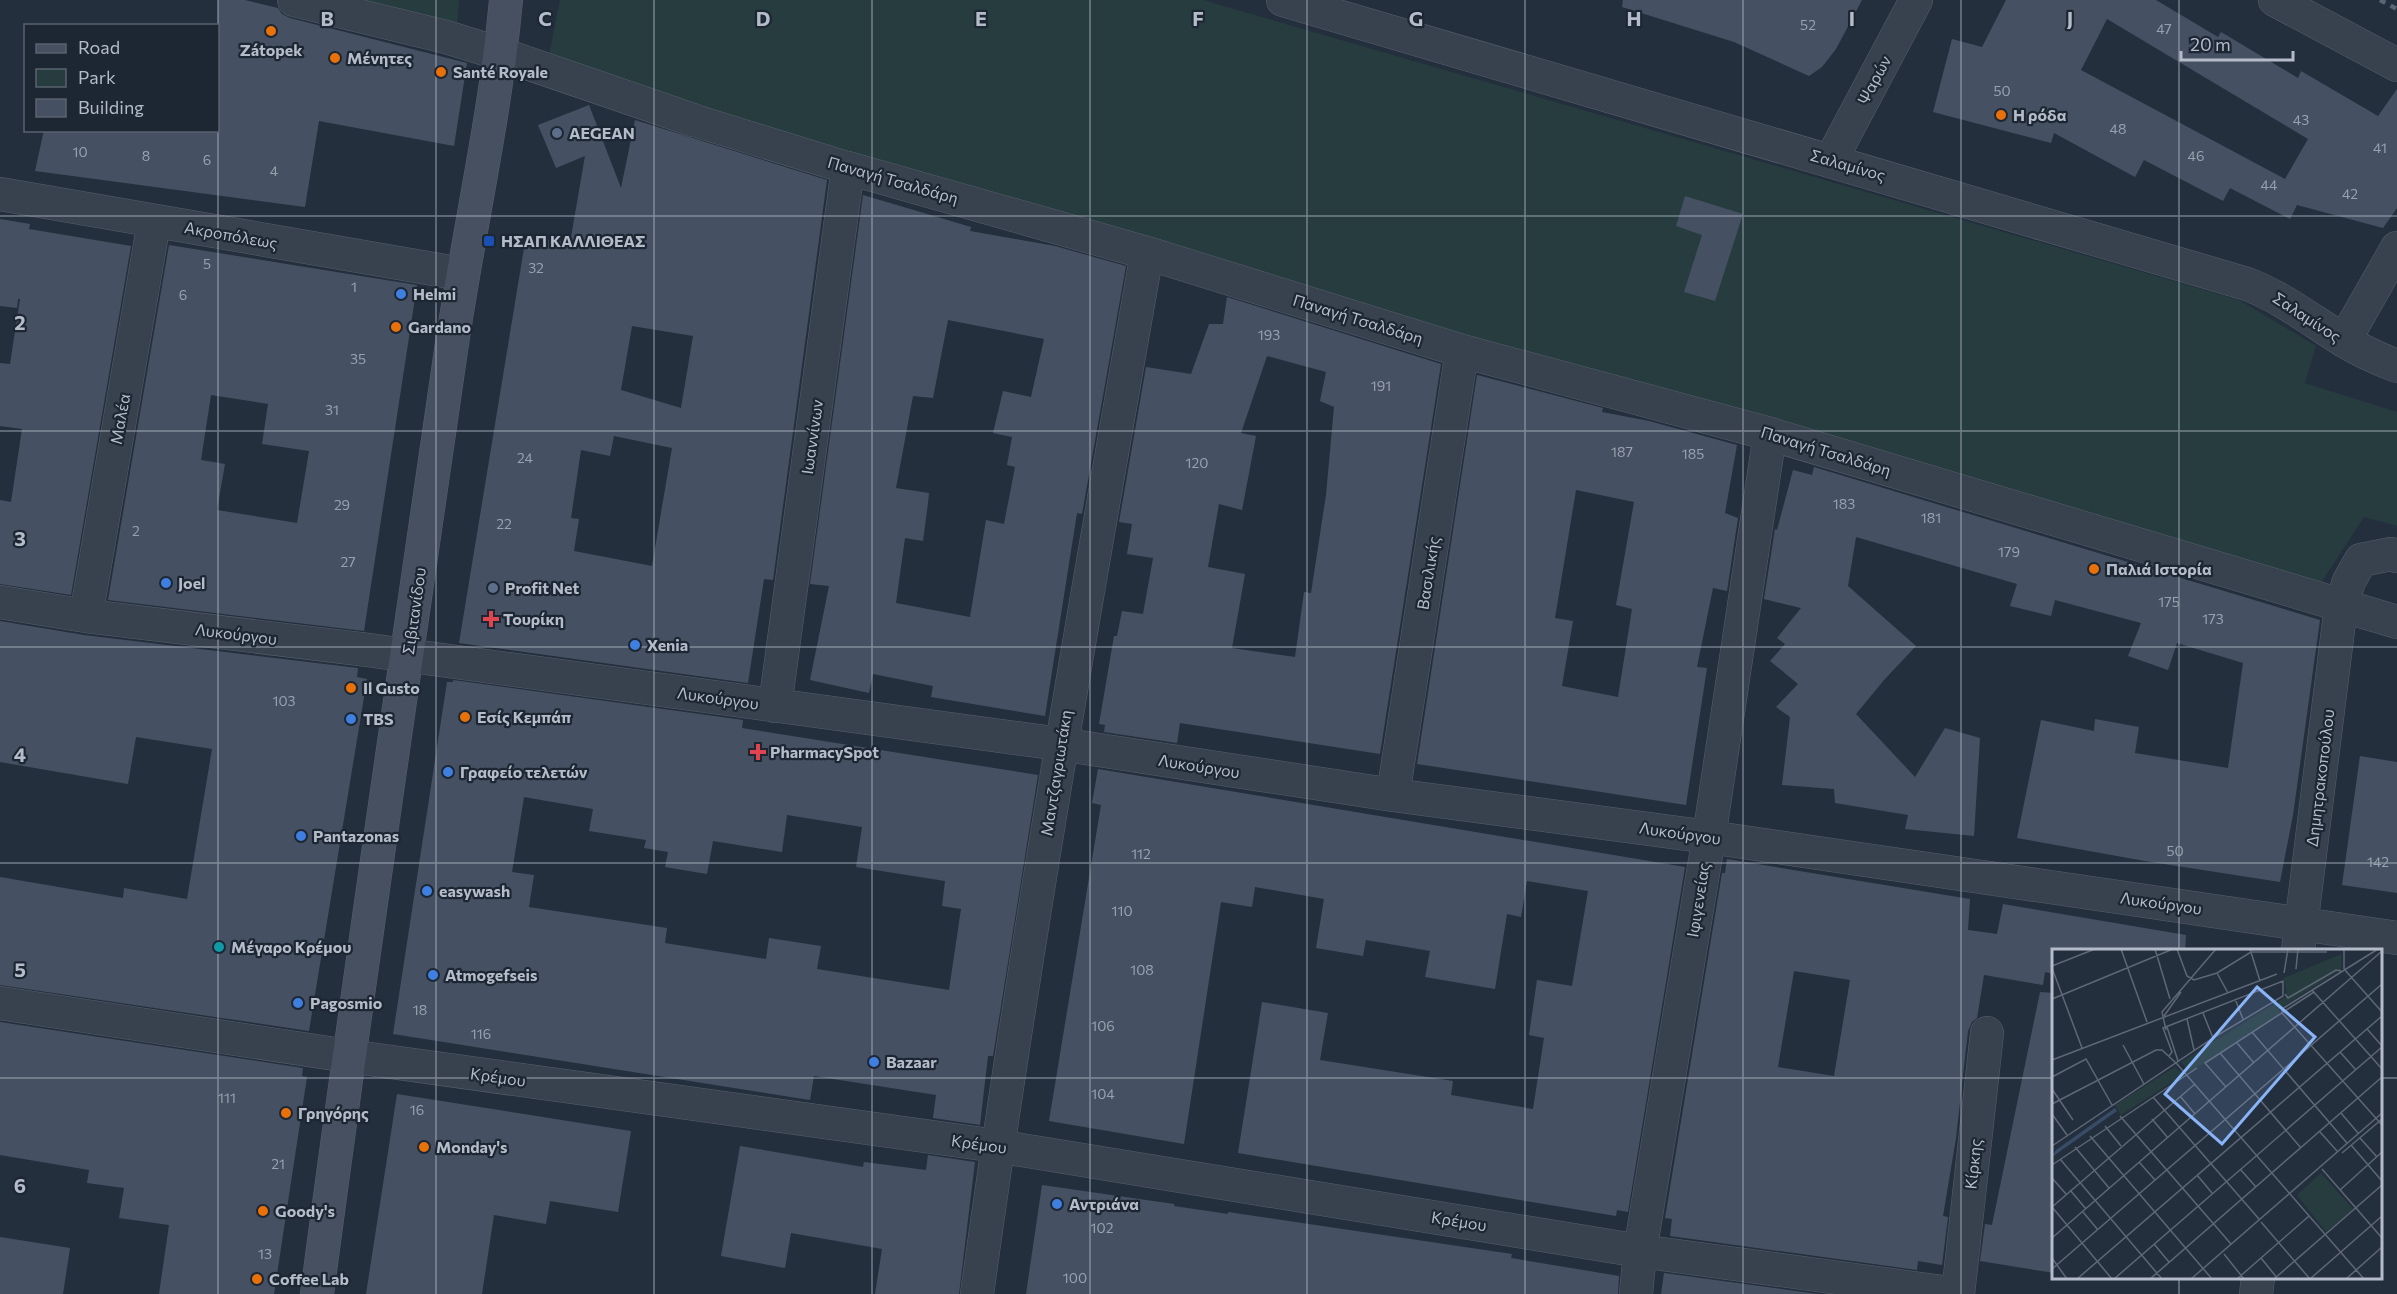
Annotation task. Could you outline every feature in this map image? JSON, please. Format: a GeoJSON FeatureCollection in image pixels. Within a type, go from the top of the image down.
{"type":"FeatureCollection","features":[{"type":"Feature","properties":{"kind":"main road","name":"Σιβιτανίδου"},"geometry":{"type":"LineString","coordinates":[[317,1294],[348,1056],[462,274],[501,54],[506,0]]}},
{"type":"Feature","properties":{"kind":"street","name":"Παναγή Τσαλδάρη"},"geometry":{"type":"LineString","coordinates":[[294,0],[446,37],[693,120],[849,168],[1147,253],[1462,351],[1770,434],[2397,622]]}},
{"type":"Feature","properties":{"kind":"street","name":"Σαλαμίνος"},"geometry":{"type":"LineString","coordinates":[[1283,0],[2247,284],[2270,293],[2297,308],[2344,341],[2397,366]]}},
{"type":"Feature","properties":{"kind":"street","name":"Ψαρών"},"geometry":{"type":"LineString","coordinates":[[1831,160],[1916,0]]}},
{"type":"Feature","properties":{"kind":"street"},"geometry":{"type":"LineString","coordinates":[[2275,0],[2397,65]]}},
{"type":"Feature","properties":{"kind":"street","name":"Ιωαννίνων"},"geometry":{"type":"LineString","coordinates":[[775,706],[849,168]]}},
{"type":"Feature","properties":{"kind":"street","name":"Ακροπόλεως"},"geometry":{"type":"LineString","coordinates":[[0,194],[462,274]]}},
{"type":"Feature","properties":{"kind":"street","name":"Μαλέα"},"geometry":{"type":"LineString","coordinates":[[86,616],[154,222]]}},
{"type":"Feature","properties":{"kind":"street"},"geometry":{"type":"LineString","coordinates":[[2344,341],[2397,248]]}},
{"type":"Feature","properties":{"kind":"street","name":"Μαντζαγριωτάκη"},"geometry":{"type":"LineString","coordinates":[[977,1294],[997,1146],[1060,744],[1147,253]]}},
{"type":"Feature","properties":{"kind":"street","name":"Βασιλικής"},"geometry":{"type":"LineString","coordinates":[[1393,795],[1462,351]]}},
{"type":"Feature","properties":{"kind":"street","name":"Ιφιγενείας"},"geometry":{"type":"LineString","coordinates":[[1636,1294],[1640,1251],[1709,837],[1770,434]]}},
{"type":"Feature","properties":{"kind":"street"},"geometry":{"type":"LineString","coordinates":[[2341,606],[2349,581],[2361,560],[2391,554],[2397,555]]}},
{"type":"Feature","properties":{"kind":"street","name":"Λυκούργου"},"geometry":{"type":"LineString","coordinates":[[0,602],[86,616],[407,656],[1060,744],[1393,795],[1709,837],[2300,937],[2397,938]]}},
{"type":"Feature","properties":{"kind":"street","name":"Δημητρακοπούλου"},"geometry":{"type":"LineString","coordinates":[[2300,937],[2341,606]]}},
{"type":"Feature","properties":{"kind":"street","name":"Κρέμου"},"geometry":{"type":"LineString","coordinates":[[0,1003],[348,1056],[997,1146],[1640,1251],[1958,1294]]}},
{"type":"Feature","properties":{"kind":"street","name":"Κίρκης"},"geometry":{"type":"LineString","coordinates":[[1958,1294],[1987,1033]]}},
{"type":"Feature","properties":{"kind":"street"},"geometry":{"type":"LineString","coordinates":[[2256,1294],[2258,1279]]}},
{"type":"Feature","properties":{"kind":"green space"},"geometry":{"type":"Polygon","coordinates":[[[356,0],[459,0],[457,27],[356,0]]]}},
{"type":"Feature","properties":{"kind":"green space"},"geometry":{"type":"Polygon","coordinates":[[[560,0],[1203,0],[2239,300],[2316,346],[2305,383],[2397,412],[2397,526],[2364,517],[2317,589],[858,167],[549,55],[560,0]]]}},
{"type":"Feature","properties":{"kind":"building"},"geometry":{"type":"Polygon","coordinates":[[[218,0],[245,0],[278,8],[282,14],[290,18],[467,63],[454,146],[319,121],[305,207],[35,171],[44,132],[219,132],[218,0]]]}},
{"type":"Feature","properties":{"kind":"building"},"geometry":{"type":"Polygon","coordinates":[[[1623,0],[1862,0],[1836,49],[1822,67],[1809,76],[1734,42],[1622,7],[1623,0]]]}},
{"type":"Feature","properties":{"kind":"building"},"geometry":{"type":"Polygon","coordinates":[[[2006,0],[2156,0],[2218,37],[2221,32],[2298,78],[2301,71],[2378,116],[2397,89],[2397,208],[2383,228],[2297,205],[2290,219],[2230,188],[2223,201],[2144,160],[2135,177],[2054,133],[2051,143],[1933,112],[1952,39],[1982,47],[2006,0]],[[2107,19],[2081,70],[2285,179],[2308,139],[2107,19]]]}},
{"type":"Feature","properties":{"kind":"building"},"geometry":{"type":"Polygon","coordinates":[[[589,105],[621,188],[635,120],[827,180],[773,580],[764,579],[748,683],[459,643],[526,236],[570,243],[585,156],[556,168],[538,125],[589,105]],[[632,326],[621,390],[681,408],[693,336],[632,326]],[[614,436],[610,456],[581,450],[571,518],[579,519],[574,551],[652,566],[672,448],[614,436]]]}},
{"type":"Feature","properties":{"kind":"building"},"geometry":{"type":"Polygon","coordinates":[[[863,195],[971,227],[970,231],[1055,246],[1126,266],[1082,514],[1077,513],[1045,716],[931,697],[933,686],[873,674],[869,693],[810,680],[829,586],[810,584],[863,195]],[[948,320],[933,398],[913,396],[896,488],[929,493],[923,541],[905,538],[896,603],[970,617],[986,520],[1004,524],[1015,467],[1007,465],[1012,437],[993,433],[1003,391],[1031,397],[1044,339],[948,320]]]}},
{"type":"Feature","properties":{"kind":"building"},"geometry":{"type":"Polygon","coordinates":[[[1685,196],[1743,214],[1715,301],[1684,292],[1702,235],[1676,226],[1685,196]]]}},
{"type":"Feature","properties":{"kind":"building"},"geometry":{"type":"Polygon","coordinates":[[[0,219],[30,224],[29,229],[131,246],[71,595],[0,584],[0,500],[11,502],[22,429],[0,426],[0,363],[10,364],[20,299],[18,299],[17,308],[0,306],[0,219]]]}},
{"type":"Feature","properties":{"kind":"building"},"geometry":{"type":"Polygon","coordinates":[[[169,245],[417,285],[364,631],[108,600],[169,245]],[[211,395],[201,460],[225,464],[217,510],[297,523],[309,451],[262,444],[268,404],[211,395]]]}},
{"type":"Feature","properties":{"kind":"building"},"geometry":{"type":"Polygon","coordinates":[[[1227,297],[1441,364],[1380,754],[1180,723],[1177,743],[1104,732],[1105,725],[1099,724],[1114,636],[1117,636],[1122,611],[1143,614],[1153,558],[1127,554],[1132,524],[1119,522],[1146,367],[1191,374],[1209,324],[1223,324],[1227,297]],[[1267,356],[1241,433],[1256,436],[1242,510],[1219,504],[1208,567],[1245,574],[1232,648],[1295,657],[1304,592],[1311,593],[1326,495],[1334,407],[1320,401],[1326,372],[1267,356]]]}},
{"type":"Feature","properties":{"kind":"building"},"geometry":{"type":"Polygon","coordinates":[[[1477,375],[1603,408],[1602,412],[1649,421],[1737,445],[1725,513],[1738,518],[1727,591],[1713,588],[1697,667],[1707,668],[1686,805],[1417,764],[1477,375]],[[1576,490],[1555,618],[1573,621],[1562,686],[1618,697],[1632,609],[1616,605],[1634,502],[1576,490]]]}},
{"type":"Feature","properties":{"kind":"building"},"geometry":{"type":"Polygon","coordinates":[[[1814,467],[2320,620],[2293,815],[2280,882],[2017,838],[2041,720],[2094,731],[2095,719],[2139,727],[2135,753],[2228,768],[2243,663],[2177,643],[2168,670],[2128,656],[2141,623],[2055,600],[2051,616],[2010,606],[2017,584],[1856,537],[1848,586],[1916,646],[1856,714],[1915,777],[1945,728],[1980,738],[1974,836],[1905,829],[1908,815],[1835,803],[1834,789],[1782,785],[1790,717],[1776,707],[1798,684],[1770,661],[1785,644],[1777,638],[1801,608],[1764,599],[1775,529],[1777,530],[1793,470],[1812,475],[1814,467]]]}},
{"type":"Feature","properties":{"kind":"building"},"geometry":{"type":"Polygon","coordinates":[[[0,621],[84,635],[358,668],[357,677],[367,679],[309,1031],[0,985],[0,877],[123,898],[124,888],[187,899],[212,749],[136,737],[128,784],[0,762],[0,621]]]}},
{"type":"Feature","properties":{"kind":"building"},"geometry":{"type":"Polygon","coordinates":[[[453,680],[743,720],[742,728],[1038,775],[993,1056],[988,1056],[980,1125],[933,1118],[936,1095],[814,1076],[810,1100],[393,1034],[447,682],[453,682],[453,680]],[[524,797],[512,872],[534,875],[529,907],[667,928],[665,943],[766,959],[769,938],[821,946],[817,969],[949,990],[961,909],[942,906],[945,881],[856,867],[862,827],[787,815],[782,852],[713,841],[707,874],[665,867],[668,852],[644,848],[646,840],[589,831],[593,809],[524,797]]]}},
{"type":"Feature","properties":{"kind":"building"},"geometry":{"type":"Polygon","coordinates":[[[2360,756],[2397,762],[2397,893],[2342,885],[2360,756]]]}},
{"type":"Feature","properties":{"kind":"building"},"geometry":{"type":"Polygon","coordinates":[[[1098,769],[1685,867],[1628,1212],[1617,1210],[1616,1216],[1238,1153],[1262,1002],[1328,1013],[1320,1060],[1453,1081],[1451,1095],[1533,1109],[1544,1038],[1529,1035],[1537,980],[1572,986],[1588,891],[1527,881],[1521,917],[1507,914],[1495,989],[1425,977],[1430,951],[1366,940],[1363,956],[1316,948],[1324,899],[1255,887],[1252,907],[1221,902],[1184,1144],[1049,1121],[1101,805],[1092,803],[1098,769]]]}},
{"type":"Feature","properties":{"kind":"building"},"geometry":{"type":"Polygon","coordinates":[[[1727,859],[1970,899],[1968,930],[1997,934],[2003,904],[2186,935],[2185,949],[2052,949],[2052,974],[2045,972],[2043,985],[1984,975],[1977,1018],[1972,1022],[1968,1031],[1956,1138],[1943,1216],[1948,1217],[1942,1265],[1918,1261],[1917,1270],[1670,1236],[1672,1219],[1665,1218],[1722,873],[1725,873],[1727,859]],[[1794,971],[1778,1067],[1834,1076],[1850,980],[1794,971]]]}},
{"type":"Feature","properties":{"kind":"building"},"geometry":{"type":"Polygon","coordinates":[[[2040,992],[2052,993],[2052,1273],[1980,1261],[1985,1224],[1992,1225],[2040,992]]]}},
{"type":"Feature","properties":{"kind":"building"},"geometry":{"type":"Polygon","coordinates":[[[0,1022],[303,1068],[302,1076],[307,1077],[274,1294],[159,1294],[169,1225],[119,1218],[124,1188],[87,1183],[89,1170],[0,1155],[0,1022]]]}},
{"type":"Feature","properties":{"kind":"building"},"geometry":{"type":"Polygon","coordinates":[[[397,1094],[631,1131],[618,1212],[550,1201],[546,1224],[494,1215],[482,1294],[366,1294],[397,1094]]]}},
{"type":"Feature","properties":{"kind":"building"},"geometry":{"type":"Polygon","coordinates":[[[740,1146],[863,1167],[864,1162],[926,1170],[928,1155],[975,1162],[959,1294],[875,1294],[882,1249],[791,1233],[785,1268],[721,1256],[740,1146]]]}},
{"type":"Feature","properties":{"kind":"building"},"geometry":{"type":"Polygon","coordinates":[[[1042,1185],[1512,1254],[1511,1258],[1619,1276],[1618,1294],[1026,1294],[1042,1185]]]}},
{"type":"Feature","properties":{"kind":"building"},"geometry":{"type":"Polygon","coordinates":[[[0,1237],[70,1248],[63,1294],[0,1294],[0,1237]]]}},
{"type":"Feature","properties":{"kind":"building"},"geometry":{"type":"Polygon","coordinates":[[[1664,1273],[1818,1294],[1661,1294],[1664,1273]]]}},
{"type":"Feature","properties":{"kind":"railway"},"geometry":{"type":"LineString","coordinates":[[2380,0],[2397,9]]}},
{"type":"Feature","properties":{"kind":"place","name":"Zátopek"},"geometry":{"type":"Point","coordinates":[271,31]}},
{"type":"Feature","properties":{"kind":"place","name":"Μένητες"},"geometry":{"type":"Point","coordinates":[335,58]}},
{"type":"Feature","properties":{"kind":"place","name":"Santé Royale"},"geometry":{"type":"Point","coordinates":[441,72]}},
{"type":"Feature","properties":{"kind":"place","name":"Η ρόδα"},"geometry":{"type":"Point","coordinates":[2001,115]}},
{"type":"Feature","properties":{"kind":"place","name":"AEGEAN"},"geometry":{"type":"Point","coordinates":[557,133]}},
{"type":"Feature","properties":{"kind":"place","name":"ΗΣΑΠ ΚΑΛΛΙΘΕΑΣ"},"geometry":{"type":"Point","coordinates":[489,241]}},
{"type":"Feature","properties":{"kind":"place","name":"Helmi"},"geometry":{"type":"Point","coordinates":[401,294]}},
{"type":"Feature","properties":{"kind":"place","name":"Gardano"},"geometry":{"type":"Point","coordinates":[396,327]}},
{"type":"Feature","properties":{"kind":"place","name":"Παλιά Ιστορία"},"geometry":{"type":"Point","coordinates":[2094,569]}},
{"type":"Feature","properties":{"kind":"place","name":"Joel"},"geometry":{"type":"Point","coordinates":[166,583]}},
{"type":"Feature","properties":{"kind":"place","name":"Profit Net"},"geometry":{"type":"Point","coordinates":[493,588]}},
{"type":"Feature","properties":{"kind":"place","name":"Τουρίκη"},"geometry":{"type":"Point","coordinates":[491,619]}},
{"type":"Feature","properties":{"kind":"place","name":"Xenia"},"geometry":{"type":"Point","coordinates":[635,645]}},
{"type":"Feature","properties":{"kind":"place","name":"Il Gusto"},"geometry":{"type":"Point","coordinates":[351,688]}},
{"type":"Feature","properties":{"kind":"place","name":"Εσίς Κεμπάπ"},"geometry":{"type":"Point","coordinates":[465,717]}},
{"type":"Feature","properties":{"kind":"place","name":"TBS"},"geometry":{"type":"Point","coordinates":[351,719]}},
{"type":"Feature","properties":{"kind":"place","name":"PharmacySpot"},"geometry":{"type":"Point","coordinates":[758,752]}},
{"type":"Feature","properties":{"kind":"place","name":"Γραφείο τελετών"},"geometry":{"type":"Point","coordinates":[448,772]}},
{"type":"Feature","properties":{"kind":"place","name":"Pantazonas"},"geometry":{"type":"Point","coordinates":[301,836]}},
{"type":"Feature","properties":{"kind":"place","name":"easywash"},"geometry":{"type":"Point","coordinates":[427,891]}},
{"type":"Feature","properties":{"kind":"place","name":"Μέγαρο Κρέμου"},"geometry":{"type":"Point","coordinates":[219,947]}},
{"type":"Feature","properties":{"kind":"place","name":"Atmogefseis"},"geometry":{"type":"Point","coordinates":[433,975]}},
{"type":"Feature","properties":{"kind":"place","name":"Pagosmio"},"geometry":{"type":"Point","coordinates":[298,1003]}},
{"type":"Feature","properties":{"kind":"place","name":"Bazaar"},"geometry":{"type":"Point","coordinates":[874,1062]}},
{"type":"Feature","properties":{"kind":"place","name":"Γρηγόρης"},"geometry":{"type":"Point","coordinates":[286,1113]}},
{"type":"Feature","properties":{"kind":"place","name":"Monday's"},"geometry":{"type":"Point","coordinates":[424,1147]}},
{"type":"Feature","properties":{"kind":"place","name":"Αντριάνα"},"geometry":{"type":"Point","coordinates":[1057,1204]}},
{"type":"Feature","properties":{"kind":"place","name":"Goody's"},"geometry":{"type":"Point","coordinates":[263,1211]}},
{"type":"Feature","properties":{"kind":"place","name":"Coffee Lab"},"geometry":{"type":"Point","coordinates":[257,1279]}}]}
